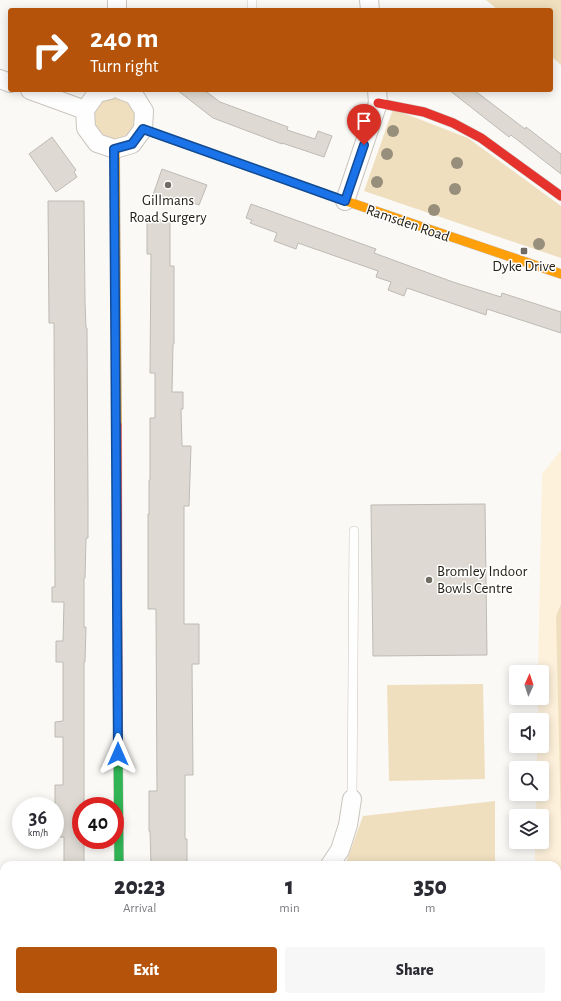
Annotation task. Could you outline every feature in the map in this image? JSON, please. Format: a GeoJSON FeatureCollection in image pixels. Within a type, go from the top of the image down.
{"type":"FeatureCollection","features":[{"type":"Feature","properties":{"kind":"street"},"geometry":{"type":"LineString","coordinates":[[36,92],[85,110]]}},
{"type":"Feature","properties":{"kind":"street"},"geometry":{"type":"LineString","coordinates":[[104,92],[97,94],[85,110],[86,128],[97,144],[114,149],[132,144],[143,129],[144,111],[134,95],[126,92]]}},
{"type":"Feature","properties":{"kind":"street"},"geometry":{"type":"LineString","coordinates":[[345,201],[378,97],[453,123],[481,138],[561,196]]}},
{"type":"Feature","properties":{"kind":"street","name":"Ramsden Road"},"geometry":{"type":"LineString","coordinates":[[143,129],[345,201],[561,274]]}},
{"type":"Feature","properties":{"kind":"street"},"geometry":{"type":"LineString","coordinates":[[114,149],[119,861]]}},
{"type":"Feature","properties":{"kind":"street"},"geometry":{"type":"LineString","coordinates":[[333,861],[340,850],[348,825],[352,799]]}},
{"type":"Feature","properties":{"kind":"lane"},"geometry":{"type":"LineString","coordinates":[[352,799],[354,531]]}},
{"type":"Feature","properties":{"kind":"shaded area"},"geometry":{"type":"Polygon","coordinates":[[[486,0],[561,0],[561,65],[553,58],[553,8],[496,8],[486,0]]]}},
{"type":"Feature","properties":{"kind":"shaded area"},"geometry":{"type":"Polygon","coordinates":[[[109,97],[125,99],[136,114],[133,130],[120,140],[103,138],[92,124],[94,108],[109,97]]]}},
{"type":"Feature","properties":{"kind":"shaded area"},"geometry":{"type":"Polygon","coordinates":[[[393,109],[468,138],[561,206],[561,258],[364,191],[393,109]]]}},
{"type":"Feature","properties":{"kind":"shaded area"},"geometry":{"type":"Polygon","coordinates":[[[561,450],[561,861],[535,861],[535,849],[549,849],[549,809],[536,809],[536,801],[549,801],[549,761],[537,761],[537,753],[549,753],[549,713],[538,713],[538,705],[549,705],[549,665],[538,665],[542,474],[561,450]]]}},
{"type":"Feature","properties":{"kind":"shaded area"},"geometry":{"type":"Polygon","coordinates":[[[561,604],[561,826],[556,616],[561,604]]]}},
{"type":"Feature","properties":{"kind":"shaded area"},"geometry":{"type":"Polygon","coordinates":[[[483,684],[485,779],[389,781],[387,685],[483,684]]]}},
{"type":"Feature","properties":{"kind":"shaded area"},"geometry":{"type":"Polygon","coordinates":[[[495,801],[495,861],[346,861],[363,816],[495,801]]]}},
{"type":"Feature","properties":{"kind":"building"},"geometry":{"type":"Polygon","coordinates":[[[180,92],[207,92],[220,102],[288,127],[287,130],[315,139],[318,131],[332,136],[324,157],[282,144],[213,118],[180,92]]]}},
{"type":"Feature","properties":{"kind":"building"},"geometry":{"type":"Polygon","coordinates":[[[452,92],[477,92],[525,129],[526,127],[561,154],[561,174],[511,135],[509,137],[452,92]]]}},
{"type":"Feature","properties":{"kind":"building"},"geometry":{"type":"Polygon","coordinates":[[[52,137],[76,170],[74,172],[77,177],[56,192],[29,154],[52,137]]]}},
{"type":"Feature","properties":{"kind":"building"},"geometry":{"type":"Polygon","coordinates":[[[162,169],[207,185],[199,205],[175,197],[174,202],[153,195],[162,169]]]}},
{"type":"Feature","properties":{"kind":"building"},"geometry":{"type":"Polygon","coordinates":[[[48,201],[84,201],[85,301],[87,328],[88,538],[86,538],[84,578],[84,627],[86,627],[84,662],[84,797],[72,797],[72,849],[84,849],[84,861],[64,861],[64,797],[55,797],[55,785],[63,785],[63,737],[55,737],[55,722],[63,721],[63,662],[56,662],[56,641],[63,641],[64,602],[52,602],[52,587],[55,587],[54,323],[49,323],[48,201]]]}},
{"type":"Feature","properties":{"kind":"building"},"geometry":{"type":"Polygon","coordinates":[[[251,204],[376,249],[374,253],[453,282],[501,297],[502,293],[561,312],[561,333],[487,309],[486,315],[407,288],[404,296],[388,290],[391,282],[376,277],[378,271],[298,243],[296,249],[274,241],[277,233],[250,223],[252,220],[246,218],[251,204]]]}},
{"type":"Feature","properties":{"kind":"building"},"geometry":{"type":"Polygon","coordinates":[[[147,220],[170,220],[170,266],[174,266],[174,344],[172,392],[183,392],[183,409],[181,409],[182,446],[191,446],[189,506],[184,506],[184,624],[199,624],[199,664],[192,664],[193,775],[185,775],[185,839],[187,839],[187,861],[151,861],[149,791],[157,791],[156,609],[148,609],[148,514],[149,515],[150,418],[155,418],[155,373],[150,373],[151,254],[147,254],[147,220]]]}},
{"type":"Feature","properties":{"kind":"building","name":"Bromley Indoor Bowls Centre"},"geometry":{"type":"Polygon","coordinates":[[[485,504],[487,655],[373,656],[371,505],[485,504]]]}},
{"type":"Feature","properties":{"kind":"traffic: fast"},"geometry":{"type":"LineString","coordinates":[[143,129],[340,199]]}},
{"type":"Feature","properties":{"kind":"traffic: fast"},"geometry":{"type":"LineString","coordinates":[[118,743],[119,861]]}},
{"type":"Feature","properties":{"kind":"traffic: slow"},"geometry":{"type":"LineString","coordinates":[[115,149],[117,425]]}},
{"type":"Feature","properties":{"kind":"traffic: slow"},"geometry":{"type":"LineString","coordinates":[[340,199],[561,274]]}},
{"type":"Feature","properties":{"kind":"traffic: jam"},"geometry":{"type":"LineString","coordinates":[[378,103],[424,112],[453,123],[481,138],[561,196]]}},
{"type":"Feature","properties":{"kind":"traffic: jam"},"geometry":{"type":"LineString","coordinates":[[117,425],[118,743]]}},
{"type":"Feature","properties":{"kind":"place","name":"Gillmans Road Surgery"},"geometry":{"type":"Point","coordinates":[168,185]}},
{"type":"Feature","properties":{"kind":"place","name":"Dyke Drive"},"geometry":{"type":"Point","coordinates":[524,251]}},
{"type":"Feature","properties":{"kind":"place","name":"Bromley Indoor Bowls Centre"},"geometry":{"type":"Point","coordinates":[429,580]}},
{"type":"Feature","properties":{"kind":"route"},"geometry":{"type":"LineString","coordinates":[[118,754],[114,149],[132,144],[143,129],[345,201],[364,145]]}}]}
